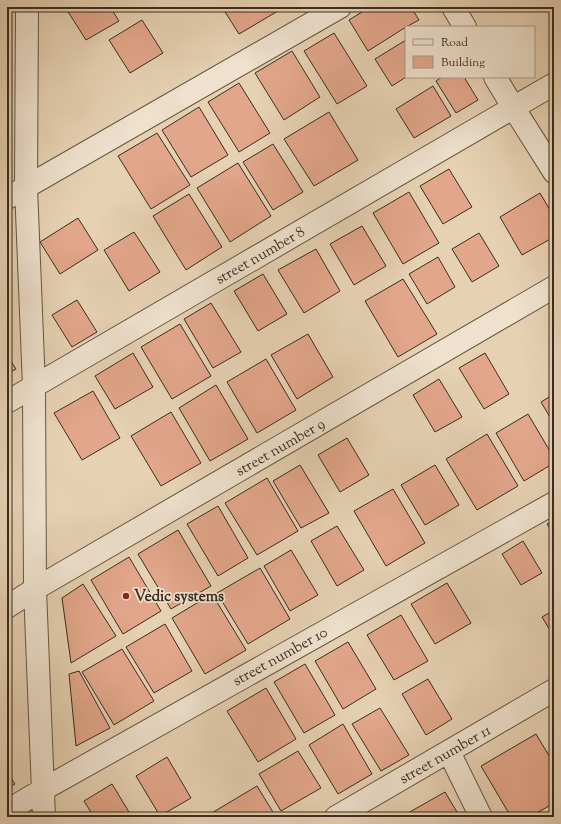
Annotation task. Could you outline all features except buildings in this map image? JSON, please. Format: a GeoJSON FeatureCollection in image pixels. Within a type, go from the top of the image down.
{"type":"FeatureCollection","features":[{"type":"Feature","properties":{"kind":"street"},"geometry":{"type":"LineString","coordinates":[[27,7],[26,187],[34,387],[35,589],[44,817]]}},
{"type":"Feature","properties":{"kind":"street"},"geometry":{"type":"LineString","coordinates":[[7,198],[340,7]]}},
{"type":"Feature","properties":{"kind":"street"},"geometry":{"type":"LineString","coordinates":[[453,7],[464,26]]}},
{"type":"Feature","properties":{"kind":"street"},"geometry":{"type":"LineString","coordinates":[[496,78],[554,172]]}},
{"type":"Feature","properties":{"kind":"street","name":"street number 8"},"geometry":{"type":"LineString","coordinates":[[7,402],[554,84]]}},
{"type":"Feature","properties":{"kind":"street","name":"street number 9"},"geometry":{"type":"LineString","coordinates":[[7,607],[35,589],[554,287]]}},
{"type":"Feature","properties":{"kind":"street","name":"street number 10"},"geometry":{"type":"LineString","coordinates":[[7,811],[554,502]]}},
{"type":"Feature","properties":{"kind":"street","name":"street number 11"},"geometry":{"type":"LineString","coordinates":[[336,817],[554,690]]}},
{"type":"Feature","properties":{"kind":"street"},"geometry":{"type":"LineString","coordinates":[[449,752],[481,817]]}},
{"type":"Feature","properties":{"kind":"place","name":"Vedic systems"},"geometry":{"type":"Point","coordinates":[126,596]}}]}
